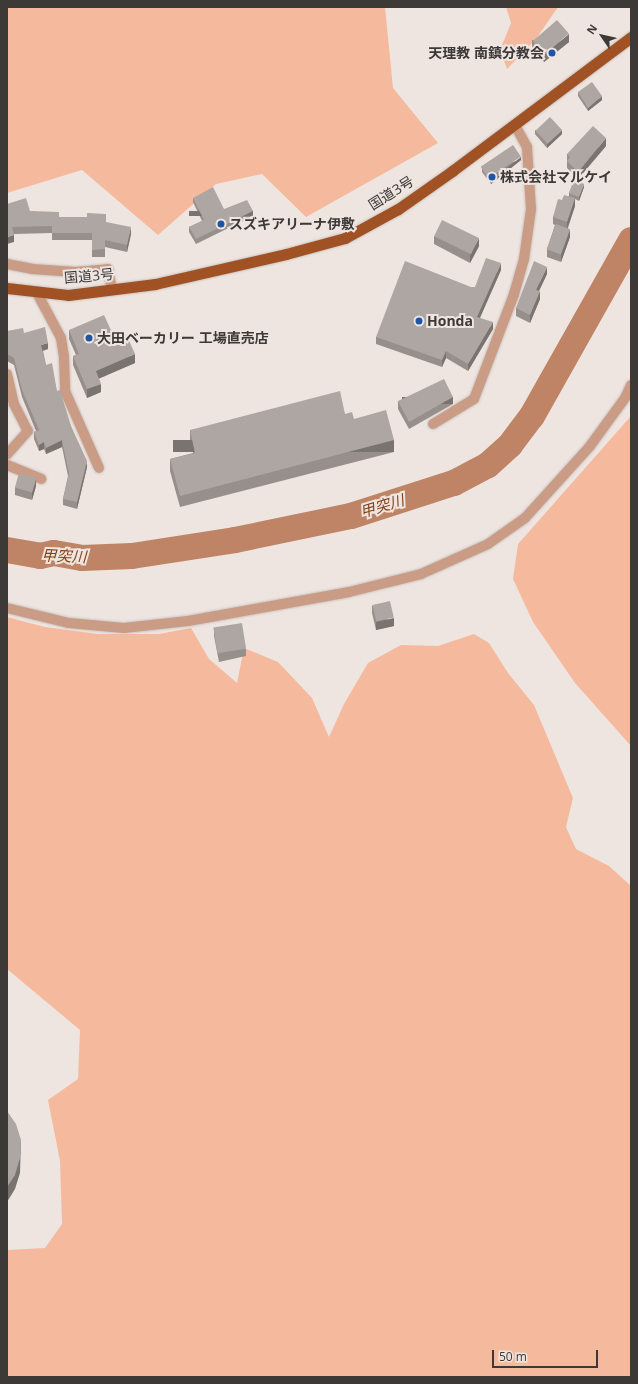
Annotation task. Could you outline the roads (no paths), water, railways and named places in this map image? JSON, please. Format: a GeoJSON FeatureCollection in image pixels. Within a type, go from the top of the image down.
{"type":"FeatureCollection","features":[{"type":"Feature","properties":{"kind":"highway","name":"国道3号"},"geometry":{"type":"LineString","coordinates":[[7,288],[37,293],[68,295],[112,290],[203,274],[345,238],[398,209],[515,125],[631,37]]}},
{"type":"Feature","properties":{"kind":"street"},"geometry":{"type":"LineString","coordinates":[[433,424],[474,399],[518,280],[531,208],[527,146],[515,125]]}},
{"type":"Feature","properties":{"kind":"street"},"geometry":{"type":"LineString","coordinates":[[7,264],[32,269],[76,272],[108,269],[112,290]]}},
{"type":"Feature","properties":{"kind":"street"},"geometry":{"type":"LineString","coordinates":[[37,293],[61,338],[64,356],[65,392],[99,468]]}},
{"type":"Feature","properties":{"kind":"street"},"geometry":{"type":"LineString","coordinates":[[7,374],[14,404],[28,431],[7,454]]}},
{"type":"Feature","properties":{"kind":"street"},"geometry":{"type":"LineString","coordinates":[[7,608],[69,622],[124,628],[188,620],[349,592],[421,574],[488,544],[525,518],[590,446],[625,398],[631,385]]}},
{"type":"Feature","properties":{"kind":"street"},"geometry":{"type":"LineString","coordinates":[[7,465],[40,479]]}},
{"type":"Feature","properties":{"kind":"waterway","name":"甲突川"},"geometry":{"type":"LineString","coordinates":[[7,550],[40,556],[54,553],[82,558],[132,556],[235,540],[351,516],[454,483],[488,465],[510,445],[532,416],[631,240]]}},
{"type":"Feature","properties":{"kind":"place","name":"天理教 南鎮分教会"},"geometry":{"type":"Point","coordinates":[552,53]}},
{"type":"Feature","properties":{"kind":"place","name":"株式会社マルケイ"},"geometry":{"type":"Point","coordinates":[492,177]}},
{"type":"Feature","properties":{"kind":"place","name":"スズキアリーナ伊敷"},"geometry":{"type":"Point","coordinates":[221,224]}},
{"type":"Feature","properties":{"kind":"place","name":"Honda"},"geometry":{"type":"Point","coordinates":[419,321]}},
{"type":"Feature","properties":{"kind":"place","name":"大田ベーカリー 工場直売店"},"geometry":{"type":"Point","coordinates":[89,338]}}]}
